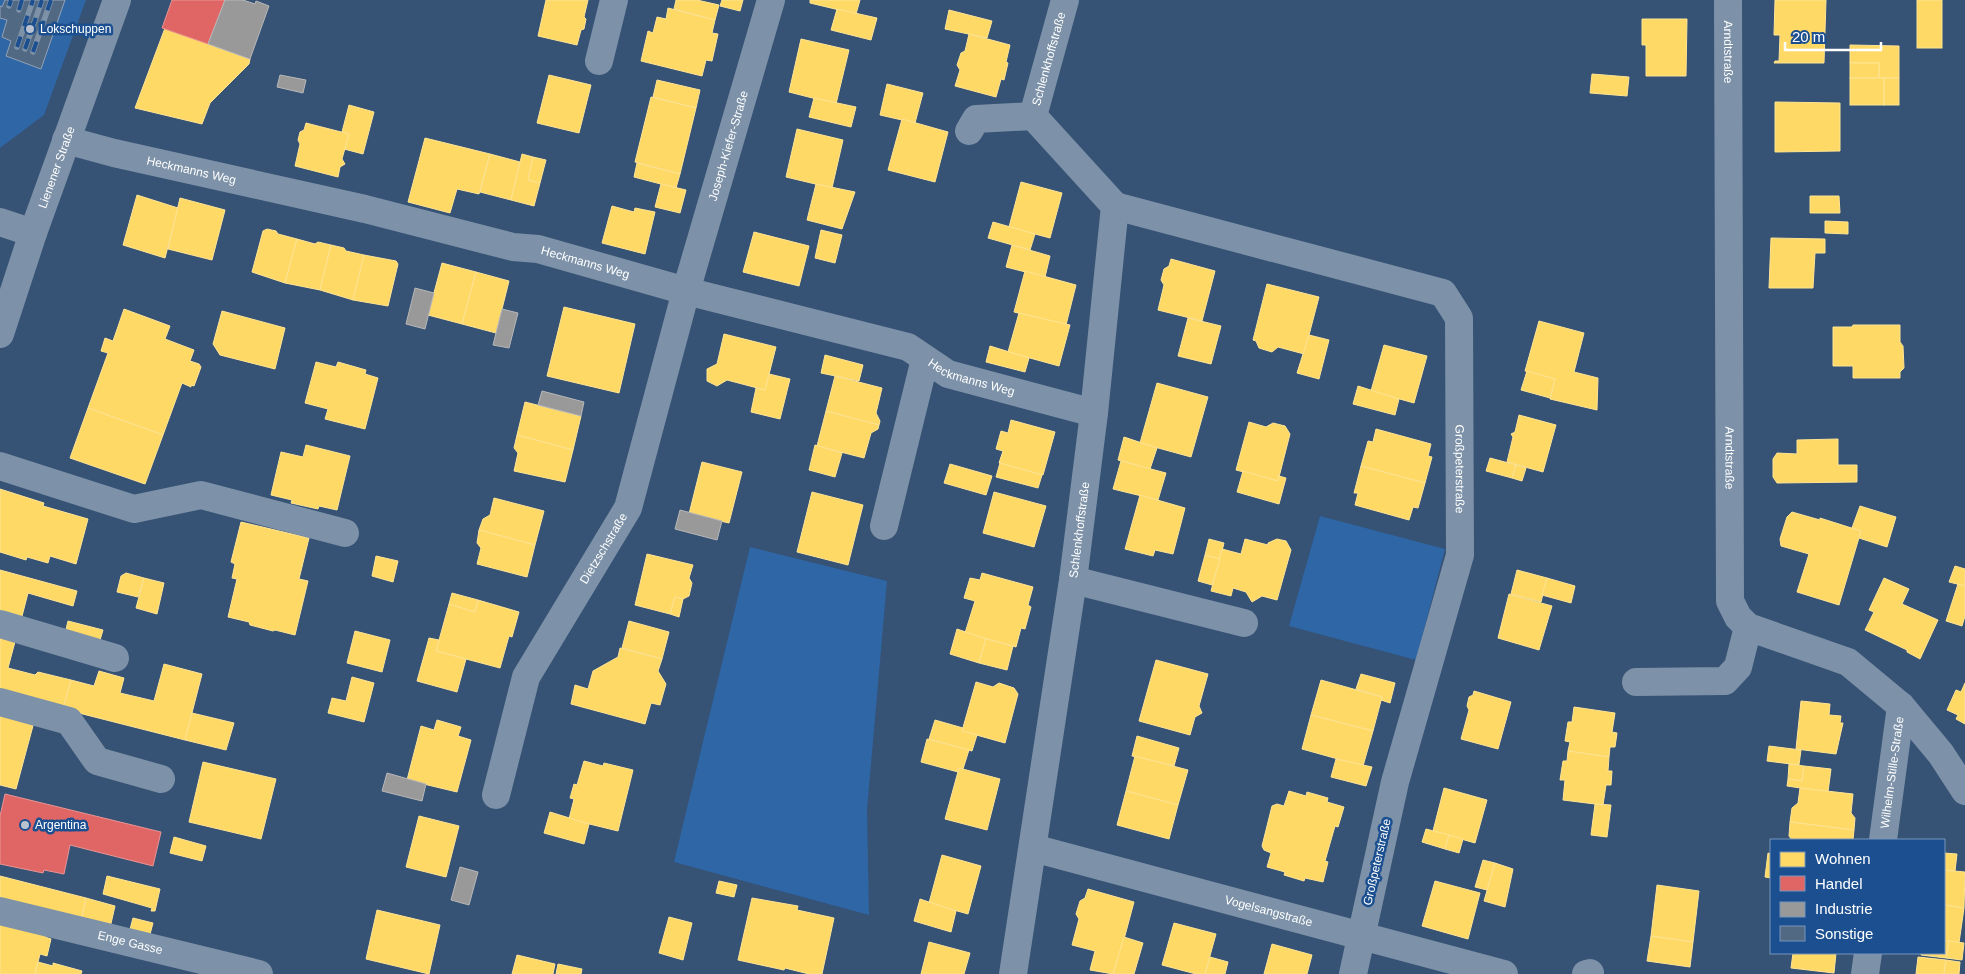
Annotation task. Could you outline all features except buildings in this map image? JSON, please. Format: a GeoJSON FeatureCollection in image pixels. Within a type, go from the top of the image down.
{"type":"FeatureCollection","features":[{"type":"Feature","properties":{"kind":"street","name":"Lienener Straße"},"geometry":{"type":"LineString","coordinates":[[0,334],[33,233],[117,0]]}},
{"type":"Feature","properties":{"kind":"street"},"geometry":{"type":"LineString","coordinates":[[599,61],[614,0]]}},
{"type":"Feature","properties":{"kind":"street","name":"Joseph-Kiefer-Straße"},"geometry":{"type":"LineString","coordinates":[[686,291],[771,0]]}},
{"type":"Feature","properties":{"kind":"street","name":"Schlenkhoffstraße"},"geometry":{"type":"LineString","coordinates":[[1033,116],[1065,0]]}},
{"type":"Feature","properties":{"kind":"street","name":"Arndtstraße"},"geometry":{"type":"LineString","coordinates":[[1728,0],[1730,602],[1738,617],[1748,626]]}},
{"type":"Feature","properties":{"kind":"street","name":"Schlenkhoffstraße"},"geometry":{"type":"LineString","coordinates":[[969,131],[976,120],[1033,116]]}},
{"type":"Feature","properties":{"kind":"street","name":"Schlenkhoffstraße"},"geometry":{"type":"LineString","coordinates":[[1013,974],[1073,580],[1094,413],[1115,206],[1033,116]]}},
{"type":"Feature","properties":{"kind":"street","name":"Heckmanns Weg"},"geometry":{"type":"LineString","coordinates":[[66,140],[114,153],[365,209],[513,247],[538,249],[686,291],[908,347],[948,374],[1094,413]]}},
{"type":"Feature","properties":{"kind":"street","name":"Großpeterstraße"},"geometry":{"type":"LineString","coordinates":[[1115,206],[1443,293],[1459,318],[1460,555],[1395,782],[1360,936],[1354,974]]}},
{"type":"Feature","properties":{"kind":"street"},"geometry":{"type":"LineString","coordinates":[[0,222],[33,233]]}},
{"type":"Feature","properties":{"kind":"street","name":"Dietzschstraße"},"geometry":{"type":"LineString","coordinates":[[496,795],[526,677],[628,508],[686,291]]}},
{"type":"Feature","properties":{"kind":"street"},"geometry":{"type":"LineString","coordinates":[[884,526],[924,359]]}},
{"type":"Feature","properties":{"kind":"street"},"geometry":{"type":"LineString","coordinates":[[0,466],[134,509],[201,495],[345,533]]}},
{"type":"Feature","properties":{"kind":"street"},"geometry":{"type":"LineString","coordinates":[[1073,580],[1244,623]]}},
{"type":"Feature","properties":{"kind":"street"},"geometry":{"type":"LineString","coordinates":[[0,624],[115,658]]}},
{"type":"Feature","properties":{"kind":"street"},"geometry":{"type":"LineString","coordinates":[[1636,682],[1725,681],[1738,667],[1748,626],[1848,662],[1900,706],[1941,754],[1965,791]]}},
{"type":"Feature","properties":{"kind":"street"},"geometry":{"type":"LineString","coordinates":[[0,702],[68,721],[97,761],[161,779]]}},
{"type":"Feature","properties":{"kind":"street","name":"Wilhelm-Stille-Straße"},"geometry":{"type":"LineString","coordinates":[[1883,839],[1900,706]]}},
{"type":"Feature","properties":{"kind":"street","name":"Vogelsangstraße"},"geometry":{"type":"LineString","coordinates":[[1033,848],[1504,974]]}},
{"type":"Feature","properties":{"kind":"street","name":"Enge Gasse"},"geometry":{"type":"LineString","coordinates":[[0,911],[259,974]]}},
{"type":"Feature","properties":{"kind":"street"},"geometry":{"type":"LineString","coordinates":[[1866,974],[1868,954]]}},
{"type":"Feature","properties":{"kind":"shaded area"},"geometry":{"type":"Polygon","coordinates":[[[0,0],[86,0],[44,115],[0,148],[0,0]]]}},
{"type":"Feature","properties":{"kind":"shaded area"},"geometry":{"type":"Polygon","coordinates":[[[1320,516],[1445,549],[1416,660],[1289,626],[1320,516]]]}},
{"type":"Feature","properties":{"kind":"shaded area"},"geometry":{"type":"Polygon","coordinates":[[[750,547],[887,581],[867,810],[869,915],[674,862],[750,547]]]}},
{"type":"Feature","properties":{"kind":"railway"},"geometry":{"type":"LineString","coordinates":[[9,6],[11,0]]}},
{"type":"Feature","properties":{"kind":"railway"},"geometry":{"type":"LineString","coordinates":[[19,10],[22,0]]}},
{"type":"Feature","properties":{"kind":"railway"},"geometry":{"type":"LineString","coordinates":[[17,47],[33,0]]}},
{"type":"Feature","properties":{"kind":"railway"},"geometry":{"type":"LineString","coordinates":[[25,49],[42,0]]}},
{"type":"Feature","properties":{"kind":"railway"},"geometry":{"type":"LineString","coordinates":[[33,52],[51,0]]}},
{"type":"Feature","properties":{"kind":"place","name":"Lokschuppen"},"geometry":{"type":"Point","coordinates":[30,29]}},
{"type":"Feature","properties":{"kind":"place","name":"Argentina"},"geometry":{"type":"Point","coordinates":[25,825]}}]}
